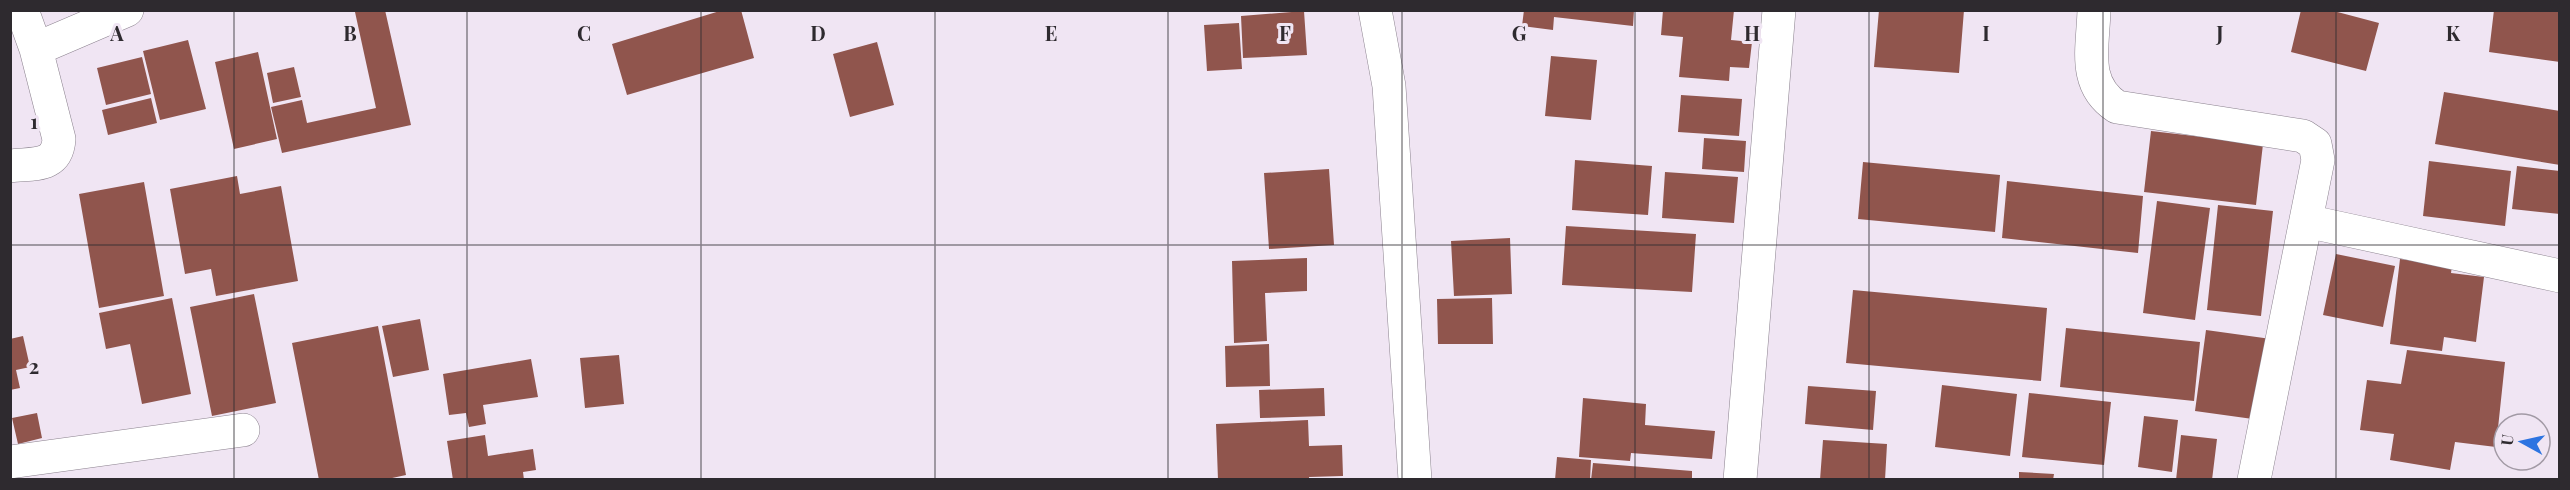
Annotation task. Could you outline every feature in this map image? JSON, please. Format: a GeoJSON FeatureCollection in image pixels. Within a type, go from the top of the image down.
{"type":"FeatureCollection","features":[{"type":"Feature","properties":{"kind":"street"},"geometry":{"type":"LineString","coordinates":[[10,166],[45,162],[54,158],[59,139],[36,49],[22,10]]}},
{"type":"Feature","properties":{"kind":"street"},"geometry":{"type":"LineString","coordinates":[[36,49],[127,10]]}},
{"type":"Feature","properties":{"kind":"street"},"geometry":{"type":"LineString","coordinates":[[1375,10],[1389,86],[1415,480]]}},
{"type":"Feature","properties":{"kind":"street"},"geometry":{"type":"LineString","coordinates":[[1740,480],[1779,10]]}},
{"type":"Feature","properties":{"kind":"street"},"geometry":{"type":"LineString","coordinates":[[2094,10],[2095,85],[2104,99],[2117,107],[2303,136],[2315,144],[2318,160],[2254,480]]}},
{"type":"Feature","properties":{"kind":"street"},"geometry":{"type":"LineString","coordinates":[[2306,221],[2559,276]]}},
{"type":"Feature","properties":{"kind":"street"},"geometry":{"type":"LineString","coordinates":[[10,462],[243,430]]}},
{"type":"Feature","properties":{"kind":"building"},"geometry":{"type":"Polygon","coordinates":[[[385,10],[411,125],[282,153],[271,107],[302,100],[307,123],[376,108],[355,12],[385,10]]]}},
{"type":"Feature","properties":{"kind":"building"},"geometry":{"type":"Polygon","coordinates":[[[723,10],[741,10],[754,58],[627,95],[612,44],[723,10]]]}},
{"type":"Feature","properties":{"kind":"building"},"geometry":{"type":"Polygon","coordinates":[[[1524,10],[1634,10],[1633,26],[1554,17],[1553,30],[1522,26],[1524,10]]]}},
{"type":"Feature","properties":{"kind":"building"},"geometry":{"type":"Polygon","coordinates":[[[1663,10],[1734,10],[1731,40],[1752,42],[1749,68],[1730,67],[1729,81],[1679,77],[1683,37],[1661,35],[1663,10]]]}},
{"type":"Feature","properties":{"kind":"building"},"geometry":{"type":"Polygon","coordinates":[[[1879,10],[1964,10],[1959,73],[1874,67],[1879,10]]]}},
{"type":"Feature","properties":{"kind":"building"},"geometry":{"type":"Polygon","coordinates":[[[2301,10],[2330,10],[2379,23],[2366,71],[2291,52],[2301,10]]]}},
{"type":"Feature","properties":{"kind":"building"},"geometry":{"type":"Polygon","coordinates":[[[2494,10],[2560,10],[2560,62],[2489,52],[2494,10]]]}},
{"type":"Feature","properties":{"kind":"building"},"geometry":{"type":"Polygon","coordinates":[[[1304,11],[1307,55],[1243,58],[1241,16],[1304,11]]]}},
{"type":"Feature","properties":{"kind":"building"},"geometry":{"type":"Polygon","coordinates":[[[1239,23],[1242,69],[1207,71],[1204,25],[1239,23]]]}},
{"type":"Feature","properties":{"kind":"building"},"geometry":{"type":"Polygon","coordinates":[[[188,40],[206,109],[160,120],[143,51],[188,40]]]}},
{"type":"Feature","properties":{"kind":"building"},"geometry":{"type":"Polygon","coordinates":[[[877,42],[894,105],[850,117],[833,54],[877,42]]]}},
{"type":"Feature","properties":{"kind":"building"},"geometry":{"type":"Polygon","coordinates":[[[258,52],[277,139],[234,149],[215,62],[258,52]]]}},
{"type":"Feature","properties":{"kind":"building"},"geometry":{"type":"Polygon","coordinates":[[[1551,56],[1597,60],[1591,120],[1545,116],[1551,56]]]}},
{"type":"Feature","properties":{"kind":"building"},"geometry":{"type":"Polygon","coordinates":[[[142,57],[151,94],[106,105],[97,68],[142,57]]]}},
{"type":"Feature","properties":{"kind":"building"},"geometry":{"type":"Polygon","coordinates":[[[294,67],[301,97],[273,103],[267,73],[294,67]]]}},
{"type":"Feature","properties":{"kind":"building"},"geometry":{"type":"Polygon","coordinates":[[[2444,92],[2560,111],[2560,165],[2435,144],[2444,92]]]}},
{"type":"Feature","properties":{"kind":"building"},"geometry":{"type":"Polygon","coordinates":[[[1681,95],[1742,99],[1739,136],[1678,132],[1681,95]]]}},
{"type":"Feature","properties":{"kind":"building"},"geometry":{"type":"Polygon","coordinates":[[[151,98],[157,123],[108,135],[102,110],[151,98]]]}},
{"type":"Feature","properties":{"kind":"building"},"geometry":{"type":"Polygon","coordinates":[[[2151,131],[2263,144],[2256,205],[2144,192],[2151,131]]]}},
{"type":"Feature","properties":{"kind":"building"},"geometry":{"type":"Polygon","coordinates":[[[1704,138],[1746,141],[1744,172],[1702,169],[1704,138]]]}},
{"type":"Feature","properties":{"kind":"building"},"geometry":{"type":"Polygon","coordinates":[[[1575,160],[1652,166],[1648,215],[1572,210],[1575,160]]]}},
{"type":"Feature","properties":{"kind":"building"},"geometry":{"type":"Polygon","coordinates":[[[2429,161],[2511,171],[2505,226],[2423,216],[2429,161]]]}},
{"type":"Feature","properties":{"kind":"building"},"geometry":{"type":"Polygon","coordinates":[[[1863,162],[2000,175],[1995,232],[1858,219],[1863,162]]]}},
{"type":"Feature","properties":{"kind":"building"},"geometry":{"type":"Polygon","coordinates":[[[2517,166],[2560,171],[2560,214],[2512,209],[2517,166]]]}},
{"type":"Feature","properties":{"kind":"building"},"geometry":{"type":"Polygon","coordinates":[[[1329,169],[1334,245],[1269,249],[1264,173],[1329,169]]]}},
{"type":"Feature","properties":{"kind":"building"},"geometry":{"type":"Polygon","coordinates":[[[1665,172],[1738,177],[1734,223],[1662,218],[1665,172]]]}},
{"type":"Feature","properties":{"kind":"building"},"geometry":{"type":"Polygon","coordinates":[[[237,176],[240,194],[281,186],[298,281],[216,296],[211,269],[185,274],[170,189],[237,176]]]}},
{"type":"Feature","properties":{"kind":"building"},"geometry":{"type":"Polygon","coordinates":[[[2007,181],[2143,196],[2138,253],[2002,238],[2007,181]]]}},
{"type":"Feature","properties":{"kind":"building"},"geometry":{"type":"Polygon","coordinates":[[[144,182],[164,296],[99,308],[79,194],[144,182]]]}},
{"type":"Feature","properties":{"kind":"building"},"geometry":{"type":"Polygon","coordinates":[[[2157,201],[2210,208],[2195,320],[2143,313],[2157,201]]]}},
{"type":"Feature","properties":{"kind":"building"},"geometry":{"type":"Polygon","coordinates":[[[2218,205],[2273,211],[2261,316],[2207,310],[2218,205]]]}},
{"type":"Feature","properties":{"kind":"building"},"geometry":{"type":"Polygon","coordinates":[[[1566,226],[1696,234],[1692,292],[1562,285],[1566,226]]]}},
{"type":"Feature","properties":{"kind":"building"},"geometry":{"type":"Polygon","coordinates":[[[1510,238],[1512,294],[1454,296],[1451,241],[1510,238]]]}},
{"type":"Feature","properties":{"kind":"building"},"geometry":{"type":"Polygon","coordinates":[[[2336,254],[2395,266],[2383,327],[2323,315],[2336,254]]]}},
{"type":"Feature","properties":{"kind":"building"},"geometry":{"type":"Polygon","coordinates":[[[1307,258],[1307,291],[1265,293],[1267,341],[1234,343],[1232,261],[1307,258]]]}},
{"type":"Feature","properties":{"kind":"building"},"geometry":{"type":"Polygon","coordinates":[[[2400,259],[2452,266],[2451,273],[2484,277],[2476,342],[2444,337],[2442,351],[2390,344],[2400,259]]]}},
{"type":"Feature","properties":{"kind":"building"},"geometry":{"type":"Polygon","coordinates":[[[1853,290],[2047,308],[2041,381],[1846,363],[1853,290]]]}},
{"type":"Feature","properties":{"kind":"building"},"geometry":{"type":"Polygon","coordinates":[[[254,294],[276,403],[212,416],[190,307],[254,294]]]}},
{"type":"Feature","properties":{"kind":"building"},"geometry":{"type":"Polygon","coordinates":[[[172,298],[191,394],[142,404],[130,344],[106,349],[99,313],[172,298]]]}},
{"type":"Feature","properties":{"kind":"building"},"geometry":{"type":"Polygon","coordinates":[[[1492,298],[1493,344],[1438,344],[1437,299],[1492,298]]]}},
{"type":"Feature","properties":{"kind":"building"},"geometry":{"type":"Polygon","coordinates":[[[420,319],[429,370],[393,377],[382,326],[420,319]]]}},
{"type":"Feature","properties":{"kind":"building"},"geometry":{"type":"Polygon","coordinates":[[[378,326],[406,475],[383,480],[319,480],[292,343],[378,326]]]}},
{"type":"Feature","properties":{"kind":"building"},"geometry":{"type":"Polygon","coordinates":[[[2066,328],[2200,342],[2194,401],[2060,387],[2066,328]]]}},
{"type":"Feature","properties":{"kind":"building"},"geometry":{"type":"Polygon","coordinates":[[[2206,330],[2271,339],[2260,420],[2195,411],[2206,330]]]}},
{"type":"Feature","properties":{"kind":"building"},"geometry":{"type":"Polygon","coordinates":[[[23,336],[30,367],[16,370],[20,388],[10,390],[10,339],[23,336]]]}},
{"type":"Feature","properties":{"kind":"building"},"geometry":{"type":"Polygon","coordinates":[[[1269,344],[1270,386],[1226,387],[1225,346],[1269,344]]]}},
{"type":"Feature","properties":{"kind":"building"},"geometry":{"type":"Polygon","coordinates":[[[2407,350],[2505,362],[2500,412],[2492,412],[2492,447],[2455,442],[2450,470],[2390,460],[2394,434],[2360,430],[2367,380],[2401,384],[2407,350]]]}},
{"type":"Feature","properties":{"kind":"building"},"geometry":{"type":"Polygon","coordinates":[[[619,355],[624,404],[585,408],[580,358],[619,355]]]}},
{"type":"Feature","properties":{"kind":"building"},"geometry":{"type":"Polygon","coordinates":[[[531,359],[538,397],[483,405],[486,424],[469,427],[466,413],[449,415],[443,374],[531,359]]]}},
{"type":"Feature","properties":{"kind":"building"},"geometry":{"type":"Polygon","coordinates":[[[1942,385],[2017,394],[2010,456],[1935,447],[1942,385]]]}},
{"type":"Feature","properties":{"kind":"building"},"geometry":{"type":"Polygon","coordinates":[[[1808,386],[1876,391],[1873,430],[1805,424],[1808,386]]]}},
{"type":"Feature","properties":{"kind":"building"},"geometry":{"type":"Polygon","coordinates":[[[1324,388],[1325,416],[1260,418],[1259,390],[1324,388]]]}},
{"type":"Feature","properties":{"kind":"building"},"geometry":{"type":"Polygon","coordinates":[[[2029,393],[2111,402],[2104,465],[2022,457],[2029,393]]]}},
{"type":"Feature","properties":{"kind":"building"},"geometry":{"type":"Polygon","coordinates":[[[1583,398],[1646,404],[1645,425],[1715,431],[1712,459],[1631,453],[1630,461],[1579,457],[1583,398]]]}},
{"type":"Feature","properties":{"kind":"building"},"geometry":{"type":"Polygon","coordinates":[[[37,413],[42,438],[18,444],[12,418],[37,413]]]}},
{"type":"Feature","properties":{"kind":"building"},"geometry":{"type":"Polygon","coordinates":[[[2144,416],[2178,420],[2172,472],[2138,467],[2144,416]]]}},
{"type":"Feature","properties":{"kind":"building"},"geometry":{"type":"Polygon","coordinates":[[[1308,420],[1309,446],[1342,445],[1343,476],[1309,477],[1309,480],[1218,480],[1216,424],[1308,420]]]}},
{"type":"Feature","properties":{"kind":"building"},"geometry":{"type":"Polygon","coordinates":[[[485,435],[488,456],[533,449],[536,470],[523,472],[524,480],[453,480],[447,441],[485,435]]]}},
{"type":"Feature","properties":{"kind":"building"},"geometry":{"type":"Polygon","coordinates":[[[2181,435],[2217,439],[2212,480],[2176,480],[2181,435]]]}},
{"type":"Feature","properties":{"kind":"building"},"geometry":{"type":"Polygon","coordinates":[[[1823,440],[1887,444],[1885,480],[1820,480],[1823,440]]]}},
{"type":"Feature","properties":{"kind":"building"},"geometry":{"type":"Polygon","coordinates":[[[1557,457],[1591,460],[1590,480],[1555,480],[1557,457]]]}},
{"type":"Feature","properties":{"kind":"building"},"geometry":{"type":"Polygon","coordinates":[[[1593,463],[1692,471],[1692,480],[1591,480],[1593,463]]]}},
{"type":"Feature","properties":{"kind":"building"},"geometry":{"type":"Polygon","coordinates":[[[2019,472],[2054,474],[2053,480],[2019,480],[2019,472]]]}}]}
